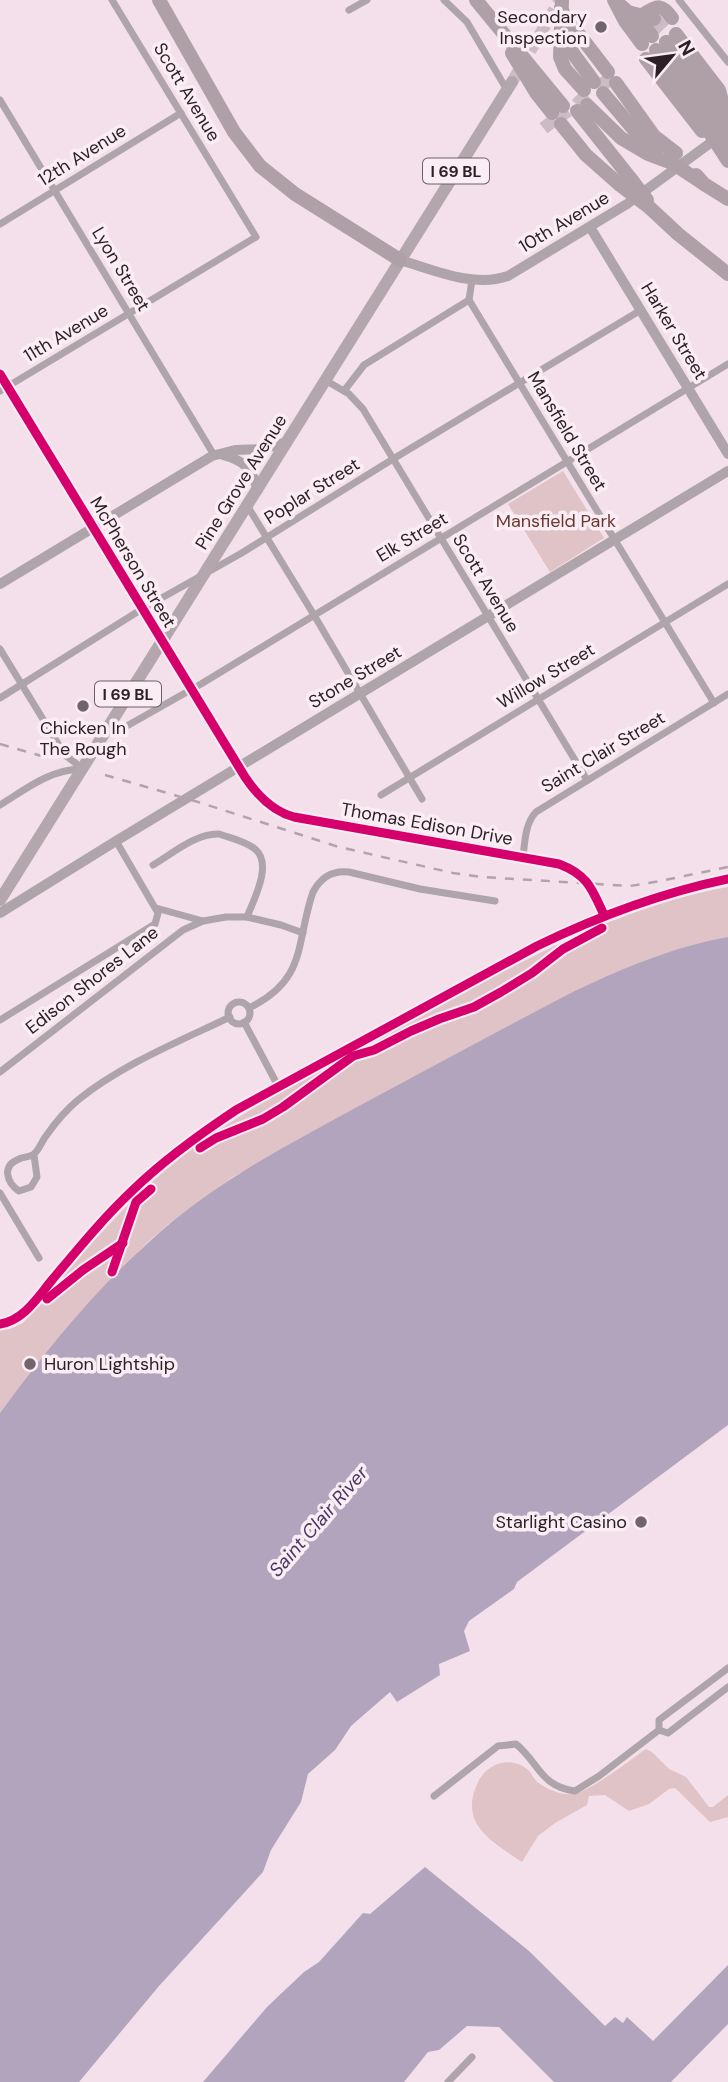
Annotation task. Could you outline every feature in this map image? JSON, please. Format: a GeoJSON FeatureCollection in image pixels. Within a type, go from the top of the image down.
{"type":"FeatureCollection","features":[{"type":"Feature","properties":{"kind":"highway"},"geometry":{"type":"LineString","coordinates":[[159,0],[234,132],[260,166],[295,194],[400,260]]}},
{"type":"Feature","properties":{"kind":"highway"},"geometry":{"type":"LineString","coordinates":[[476,0],[505,39],[621,138],[648,154],[668,157]]}},
{"type":"Feature","properties":{"kind":"highway"},"geometry":{"type":"LineString","coordinates":[[483,0],[505,39],[522,82],[579,102],[654,136],[668,157],[728,199]]}},
{"type":"Feature","properties":{"kind":"highway"},"geometry":{"type":"LineString","coordinates":[[561,9],[560,57],[579,102],[625,182],[663,221],[728,274]]}},
{"type":"Feature","properties":{"kind":"highway"},"geometry":{"type":"LineString","coordinates":[[561,9],[586,155],[625,182],[663,221]]}},
{"type":"Feature","properties":{"kind":"highway"},"geometry":{"type":"LineString","coordinates":[[647,28],[715,96],[717,119],[728,153]]}},
{"type":"Feature","properties":{"kind":"highway"},"geometry":{"type":"LineString","coordinates":[[647,28],[728,132]]}},
{"type":"Feature","properties":{"kind":"highway"},"geometry":{"type":"LineString","coordinates":[[717,119],[728,153]]}},
{"type":"Feature","properties":{"kind":"main road","name":"Pine Grove Avenue"},"geometry":{"type":"LineString","coordinates":[[0,900],[510,86]]}},
{"type":"Feature","properties":{"kind":"street","name":"Scott Avenue"},"geometry":{"type":"LineString","coordinates":[[112,0],[256,237]]}},
{"type":"Feature","properties":{"kind":"street"},"geometry":{"type":"LineString","coordinates":[[349,10],[367,0]]}},
{"type":"Feature","properties":{"kind":"street"},"geometry":{"type":"LineString","coordinates":[[444,0],[467,22],[510,86]]}},
{"type":"Feature","properties":{"kind":"street"},"geometry":{"type":"LineString","coordinates":[[680,0],[728,62]]}},
{"type":"Feature","properties":{"kind":"street","name":"Lyon Street"},"geometry":{"type":"LineString","coordinates":[[0,100],[216,455]]}},
{"type":"Feature","properties":{"kind":"street","name":"12th Avenue"},"geometry":{"type":"LineString","coordinates":[[0,224],[181,113]]}},
{"type":"Feature","properties":{"kind":"street","name":"10th Avenue"},"geometry":{"type":"LineString","coordinates":[[400,260],[472,280],[489,281],[508,276],[643,193],[728,132]]}},
{"type":"Feature","properties":{"kind":"street","name":"Harker Street"},"geometry":{"type":"LineString","coordinates":[[590,227],[728,454]]}},
{"type":"Feature","properties":{"kind":"street","name":"11th Avenue"},"geometry":{"type":"LineString","coordinates":[[4,389],[256,237]]}},
{"type":"Feature","properties":{"kind":"street"},"geometry":{"type":"LineString","coordinates":[[344,391],[357,371],[367,362],[469,300],[472,280]]}},
{"type":"Feature","properties":{"kind":"street","name":"Mansfield Street"},"geometry":{"type":"LineString","coordinates":[[469,300],[713,703]]}},
{"type":"Feature","properties":{"kind":"street","name":"Poplar Street"},"geometry":{"type":"LineString","coordinates":[[0,698],[142,609],[266,538],[641,310]]}},
{"type":"Feature","properties":{"kind":"street","name":"Elk Street"},"geometry":{"type":"LineString","coordinates":[[110,724],[125,727],[192,689],[728,364]]}},
{"type":"Feature","properties":{"kind":"street","name":"McPherson Street"},"geometry":{"type":"LineString","coordinates":[[0,373],[4,389],[93,527],[239,767]]}},
{"type":"Feature","properties":{"kind":"street","name":"Scott Avenue"},"geometry":{"type":"LineString","coordinates":[[325,380],[359,404],[587,780]]}},
{"type":"Feature","properties":{"kind":"street"},"geometry":{"type":"LineString","coordinates":[[0,584],[216,455],[235,450],[263,449],[286,442]]}},
{"type":"Feature","properties":{"kind":"street"},"geometry":{"type":"LineString","coordinates":[[216,455],[237,459],[243,463],[252,474],[258,490]]}},
{"type":"Feature","properties":{"kind":"street","name":"Stone Street"},"geometry":{"type":"LineString","coordinates":[[0,913],[728,471]]}},
{"type":"Feature","properties":{"kind":"street"},"geometry":{"type":"LineString","coordinates":[[248,507],[422,799]]}},
{"type":"Feature","properties":{"kind":"street","name":"Willow Street"},"geometry":{"type":"LineString","coordinates":[[381,795],[728,584]]}},
{"type":"Feature","properties":{"kind":"street"},"geometry":{"type":"LineString","coordinates":[[0,649],[65,755],[82,768]]}},
{"type":"Feature","properties":{"kind":"street","name":"Saint Clair Street"},"geometry":{"type":"LineString","coordinates":[[523,856],[527,828],[531,817],[539,809],[728,694]]}},
{"type":"Feature","properties":{"kind":"street","name":"Thomas Edison Drive"},"geometry":{"type":"LineString","coordinates":[[239,767],[260,796],[271,806],[289,815],[559,864],[579,874],[589,884],[604,915]]}},
{"type":"Feature","properties":{"kind":"street"},"geometry":{"type":"LineString","coordinates":[[0,805],[52,774],[82,768]]}},
{"type":"Feature","properties":{"kind":"street"},"geometry":{"type":"LineString","coordinates":[[153,865],[202,837],[213,834],[250,846],[262,858],[263,869],[247,917]]}},
{"type":"Feature","properties":{"kind":"street"},"geometry":{"type":"LineString","coordinates":[[0,1020],[155,924],[159,913],[116,841]]}},
{"type":"Feature","properties":{"kind":"street"},"geometry":{"type":"LineString","coordinates":[[249,1008],[270,996],[287,981],[298,959],[313,892],[323,878],[338,872],[360,873],[420,889],[495,901]]}},
{"type":"Feature","properties":{"kind":"street"},"geometry":{"type":"LineString","coordinates":[[4,1323],[28,1309],[90,1235],[135,1188],[219,1121],[278,1086],[537,946],[604,915],[658,896],[728,879]]}},
{"type":"Feature","properties":{"kind":"street","name":"Edison Shores Lane"},"geometry":{"type":"LineString","coordinates":[[156,908],[204,920]]}},
{"type":"Feature","properties":{"kind":"street","name":"Edison Shores Lane"},"geometry":{"type":"LineString","coordinates":[[1,1070],[183,930],[204,920],[247,917],[303,933]]}},
{"type":"Feature","properties":{"kind":"street"},"geometry":{"type":"LineString","coordinates":[[237,1002],[244,1003],[249,1008],[249,1018],[244,1022],[238,1023],[230,1017],[231,1007],[237,1002]]}},
{"type":"Feature","properties":{"kind":"street"},"geometry":{"type":"LineString","coordinates":[[34,1155],[37,1177],[31,1187],[19,1191],[8,1180],[6,1173],[9,1166],[19,1159],[34,1155],[59,1119],[78,1100],[142,1059],[230,1017]]}},
{"type":"Feature","properties":{"kind":"street"},"geometry":{"type":"LineString","coordinates":[[244,1022],[278,1086]]}},
{"type":"Feature","properties":{"kind":"street"},"geometry":{"type":"LineString","coordinates":[[0,1193],[39,1258]]}},
{"type":"Feature","properties":{"kind":"street"},"geometry":{"type":"LineString","coordinates":[[659,1730],[659,1720],[728,1668]]}},
{"type":"Feature","properties":{"kind":"street"},"geometry":{"type":"LineString","coordinates":[[659,1730],[668,1733],[728,1687]]}},
{"type":"Feature","properties":{"kind":"street"},"geometry":{"type":"LineString","coordinates":[[434,1796],[498,1746],[516,1744],[529,1755],[542,1776],[559,1789],[575,1791],[659,1730]]}},
{"type":"Feature","properties":{"kind":"street"},"geometry":{"type":"LineString","coordinates":[[447,2082],[472,2057]]}},
{"type":"Feature","properties":{"kind":"green space","name":"Mansfield Park"},"geometry":{"type":"Polygon","coordinates":[[[563,471],[604,538],[550,572],[508,504],[563,471]]]}},
{"type":"Feature","properties":{"kind":"green space"},"geometry":{"type":"Polygon","coordinates":[[[728,887],[728,937],[659,956],[233,1177],[200,1200],[158,1233],[108,1282],[52,1346],[0,1413],[0,1330],[23,1323],[117,1216],[158,1176],[204,1140],[282,1092],[511,967],[638,911],[728,887]]]}},
{"type":"Feature","properties":{"kind":"green space"},"geometry":{"type":"Polygon","coordinates":[[[646,1749],[669,1769],[686,1777],[709,1807],[713,1807],[728,1795],[728,1817],[710,1822],[675,1788],[669,1789],[649,1804],[629,1811],[605,1795],[589,1796],[587,1805],[538,1836],[522,1862],[488,1837],[474,1818],[474,1791],[482,1776],[493,1766],[506,1762],[520,1765],[546,1788],[572,1794],[612,1774],[646,1749]]]}},
{"type":"Feature","properties":{"kind":"water","name":"Saint Clair River"},"geometry":{"type":"Polygon","coordinates":[[[728,937],[728,1425],[517,1582],[514,1589],[469,1621],[464,1631],[470,1651],[439,1664],[440,1675],[397,1702],[390,1692],[351,1726],[335,1750],[308,1774],[301,1802],[271,1850],[263,1872],[159,1986],[79,2082],[0,2082],[0,1413],[89,1302],[128,1261],[172,1221],[248,1168],[567,995],[646,960],[728,937]]]}},
{"type":"Feature","properties":{"kind":"water"},"geometry":{"type":"Polygon","coordinates":[[[425,1867],[529,1951],[605,2026],[615,2017],[623,2023],[627,2017],[653,2041],[728,1965],[728,2024],[671,2082],[554,2082],[499,2027],[467,2026],[439,2050],[428,2052],[404,2082],[203,2082],[267,2007],[304,1972],[319,1962],[363,1913],[370,1914],[425,1867]]]}},
{"type":"Feature","properties":{"kind":"tunnel"},"geometry":{"type":"LineString","coordinates":[[512,82],[560,0]]}},
{"type":"Feature","properties":{"kind":"tunnel"},"geometry":{"type":"LineString","coordinates":[[654,19],[671,37]]}},
{"type":"Feature","properties":{"kind":"tunnel"},"geometry":{"type":"LineString","coordinates":[[601,77],[609,88]]}},
{"type":"Feature","properties":{"kind":"tunnel"},"geometry":{"type":"LineString","coordinates":[[577,95],[587,105]]}},
{"type":"Feature","properties":{"kind":"tunnel"},"geometry":{"type":"LineString","coordinates":[[558,109],[566,120]]}},
{"type":"Feature","properties":{"kind":"tunnel"},"geometry":{"type":"LineString","coordinates":[[545,119],[553,129]]}},
{"type":"Feature","properties":{"kind":"railway"},"geometry":{"type":"LineString","coordinates":[[0,744],[52,759]]}},
{"type":"Feature","properties":{"kind":"railway"},"geometry":{"type":"LineString","coordinates":[[105,775],[339,847],[453,873],[630,886],[728,867]]}},
{"type":"Feature","properties":{"kind":"cycle path"},"geometry":{"type":"LineString","coordinates":[[0,374],[245,777],[266,801],[279,811],[294,817],[559,864],[583,878],[604,915]]}},
{"type":"Feature","properties":{"kind":"cycle path"},"geometry":{"type":"LineString","coordinates":[[0,1324],[23,1313],[81,1245],[146,1178],[183,1147],[236,1110],[537,946],[631,906],[728,879]]}},
{"type":"Feature","properties":{"kind":"cycle path"},"geometry":{"type":"LineString","coordinates":[[200,1148],[283,1107],[353,1056],[374,1050],[411,1031],[474,1007],[532,973],[563,949],[602,928]]}},
{"type":"Feature","properties":{"kind":"cycle path"},"geometry":{"type":"LineString","coordinates":[[112,1272],[136,1202],[151,1189]]}},
{"type":"Feature","properties":{"kind":"cycle path"},"geometry":{"type":"LineString","coordinates":[[47,1299],[123,1243]]}},
{"type":"Feature","properties":{"kind":"place","name":"Secondary Inspection"},"geometry":{"type":"Point","coordinates":[601,27]}},
{"type":"Feature","properties":{"kind":"place","name":"Chicken In The Rough"},"geometry":{"type":"Point","coordinates":[83,706]}},
{"type":"Feature","properties":{"kind":"place","name":"Huron Lightship"},"geometry":{"type":"Point","coordinates":[30,1364]}},
{"type":"Feature","properties":{"kind":"place","name":"Starlight Casino"},"geometry":{"type":"Point","coordinates":[641,1522]}}]}
